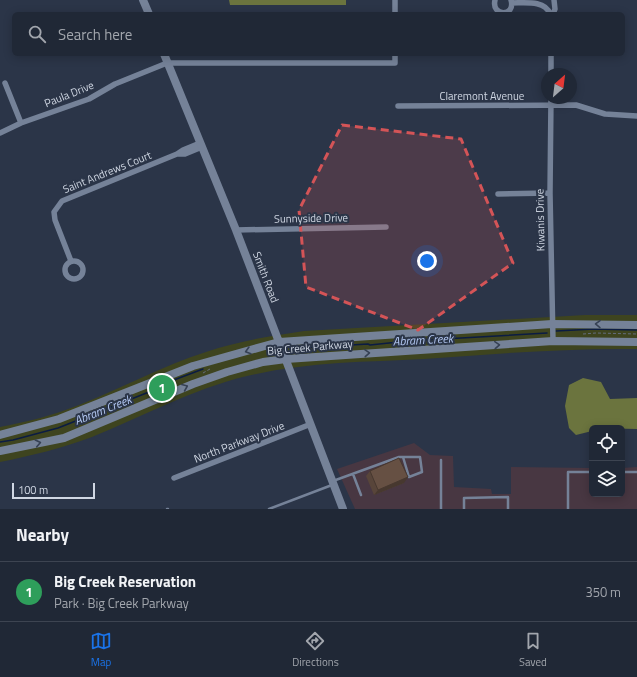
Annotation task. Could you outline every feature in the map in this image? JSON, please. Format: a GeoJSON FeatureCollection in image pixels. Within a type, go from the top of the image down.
{"type":"FeatureCollection","features":[{"type":"Feature","properties":{"kind":"street"},"geometry":{"type":"LineString","coordinates":[[143,0],[148,12]]}},
{"type":"Feature","properties":{"kind":"street"},"geometry":{"type":"LineString","coordinates":[[395,0],[395,12]]}},
{"type":"Feature","properties":{"kind":"street"},"geometry":{"type":"LineString","coordinates":[[496,0],[494,6],[500,12]]}},
{"type":"Feature","properties":{"kind":"street"},"geometry":{"type":"LineString","coordinates":[[553,12],[555,9],[554,0]]}},
{"type":"Feature","properties":{"kind":"street"},"geometry":{"type":"LineString","coordinates":[[508,12],[512,6],[512,1],[537,2],[549,12]]}},
{"type":"Feature","properties":{"kind":"street","name":"Smith Road"},"geometry":{"type":"LineString","coordinates":[[165,56],[236,230],[343,509]]}},
{"type":"Feature","properties":{"kind":"street"},"geometry":{"type":"LineString","coordinates":[[167,63],[395,63],[395,56]]}},
{"type":"Feature","properties":{"kind":"street"},"geometry":{"type":"LineString","coordinates":[[551,56],[551,68]]}},
{"type":"Feature","properties":{"kind":"street","name":"Paula Drive"},"geometry":{"type":"LineString","coordinates":[[0,132],[89,99],[115,84],[167,63]]}},
{"type":"Feature","properties":{"kind":"street"},"geometry":{"type":"LineString","coordinates":[[5,82],[21,123]]}},
{"type":"Feature","properties":{"kind":"street","name":"Claremont Avenue"},"geometry":{"type":"LineString","coordinates":[[398,106],[576,105],[605,114],[637,116]]}},
{"type":"Feature","properties":{"kind":"street","name":"Kiwanis Drive"},"geometry":{"type":"LineString","coordinates":[[551,106],[550,193],[553,341]]}},
{"type":"Feature","properties":{"kind":"street","name":"Saint Andrews Court"},"geometry":{"type":"LineString","coordinates":[[70,261],[55,220],[54,212],[62,201],[177,154],[183,150],[201,145]]}},
{"type":"Feature","properties":{"kind":"street"},"geometry":{"type":"LineString","coordinates":[[498,194],[550,193]]}},
{"type":"Feature","properties":{"kind":"street","name":"Sunnyside Drive"},"geometry":{"type":"LineString","coordinates":[[236,230],[386,227]]}},
{"type":"Feature","properties":{"kind":"street","name":"Big Creek Parkway"},"geometry":{"type":"LineString","coordinates":[[0,435],[59,419],[194,366],[280,342],[552,324],[637,325]]}},
{"type":"Feature","properties":{"kind":"street","name":"Big Creek Parkway"},"geometry":{"type":"LineString","coordinates":[[0,451],[64,438],[193,384],[227,372],[263,362],[286,359],[553,341],[637,342]]}},
{"type":"Feature","properties":{"kind":"street","name":"North Parkway Drive"},"geometry":{"type":"LineString","coordinates":[[174,478],[311,424]]}},
{"type":"Feature","properties":{"kind":"lane"},"geometry":{"type":"LineString","coordinates":[[269,509],[353,474],[399,457],[403,457],[420,457],[422,472],[409,476],[403,457]]}},
{"type":"Feature","properties":{"kind":"lane"},"geometry":{"type":"LineString","coordinates":[[441,460],[441,509]]}},
{"type":"Feature","properties":{"kind":"lane"},"geometry":{"type":"LineString","coordinates":[[568,509],[568,472],[589,472]]}},
{"type":"Feature","properties":{"kind":"lane"},"geometry":{"type":"LineString","coordinates":[[625,472],[637,472]]}},
{"type":"Feature","properties":{"kind":"lane"},"geometry":{"type":"LineString","coordinates":[[353,474],[361,495]]}},
{"type":"Feature","properties":{"kind":"lane"},"geometry":{"type":"LineString","coordinates":[[464,509],[464,498],[508,497],[508,509]]}},
{"type":"Feature","properties":{"kind":"highlighted area"},"geometry":{"type":"Polygon","coordinates":[[[342,125],[461,139],[513,263],[418,330],[306,287],[299,210],[342,125]]]}},
{"type":"Feature","properties":{"kind":"shaded area"},"geometry":{"type":"Polygon","coordinates":[[[414,443],[430,455],[453,456],[454,487],[491,489],[492,494],[511,494],[511,467],[589,468],[589,497],[625,497],[625,468],[637,467],[637,509],[355,509],[337,469],[414,443]]]}},
{"type":"Feature","properties":{"kind":"green space"},"geometry":{"type":"Polygon","coordinates":[[[229,0],[346,0],[346,5],[230,5],[229,0]]]}},
{"type":"Feature","properties":{"kind":"green space"},"geometry":{"type":"Polygon","coordinates":[[[585,315],[637,315],[637,349],[557,350],[504,353],[313,365],[269,371],[227,381],[188,395],[81,441],[0,462],[0,427],[40,418],[70,409],[174,364],[230,345],[304,331],[585,315]]]}},
{"type":"Feature","properties":{"kind":"green space"},"geometry":{"type":"Polygon","coordinates":[[[583,378],[601,382],[610,399],[637,398],[637,429],[625,429],[625,425],[589,425],[589,432],[576,435],[569,428],[565,406],[569,385],[583,378]]]}},
{"type":"Feature","properties":{"kind":"building"},"geometry":{"type":"Polygon","coordinates":[[[399,458],[408,477],[378,490],[370,471],[399,458]]]}},
{"type":"Feature","properties":{"kind":"waterway","name":"Abram Creek"},"geometry":{"type":"LineString","coordinates":[[556,331],[594,329],[637,330]]}},
{"type":"Feature","properties":{"kind":"waterway","name":"Abram Creek"},"geometry":{"type":"LineString","coordinates":[[299,348],[370,345],[408,341],[547,333]]}},
{"type":"Feature","properties":{"kind":"waterway","name":"Abram Creek"},"geometry":{"type":"LineString","coordinates":[[0,442],[58,428],[149,392],[158,386],[203,369]]}},
{"type":"Feature","properties":{"kind":"place","name":"Big Creek Reservation"},"geometry":{"type":"Point","coordinates":[162,388]}}]}
